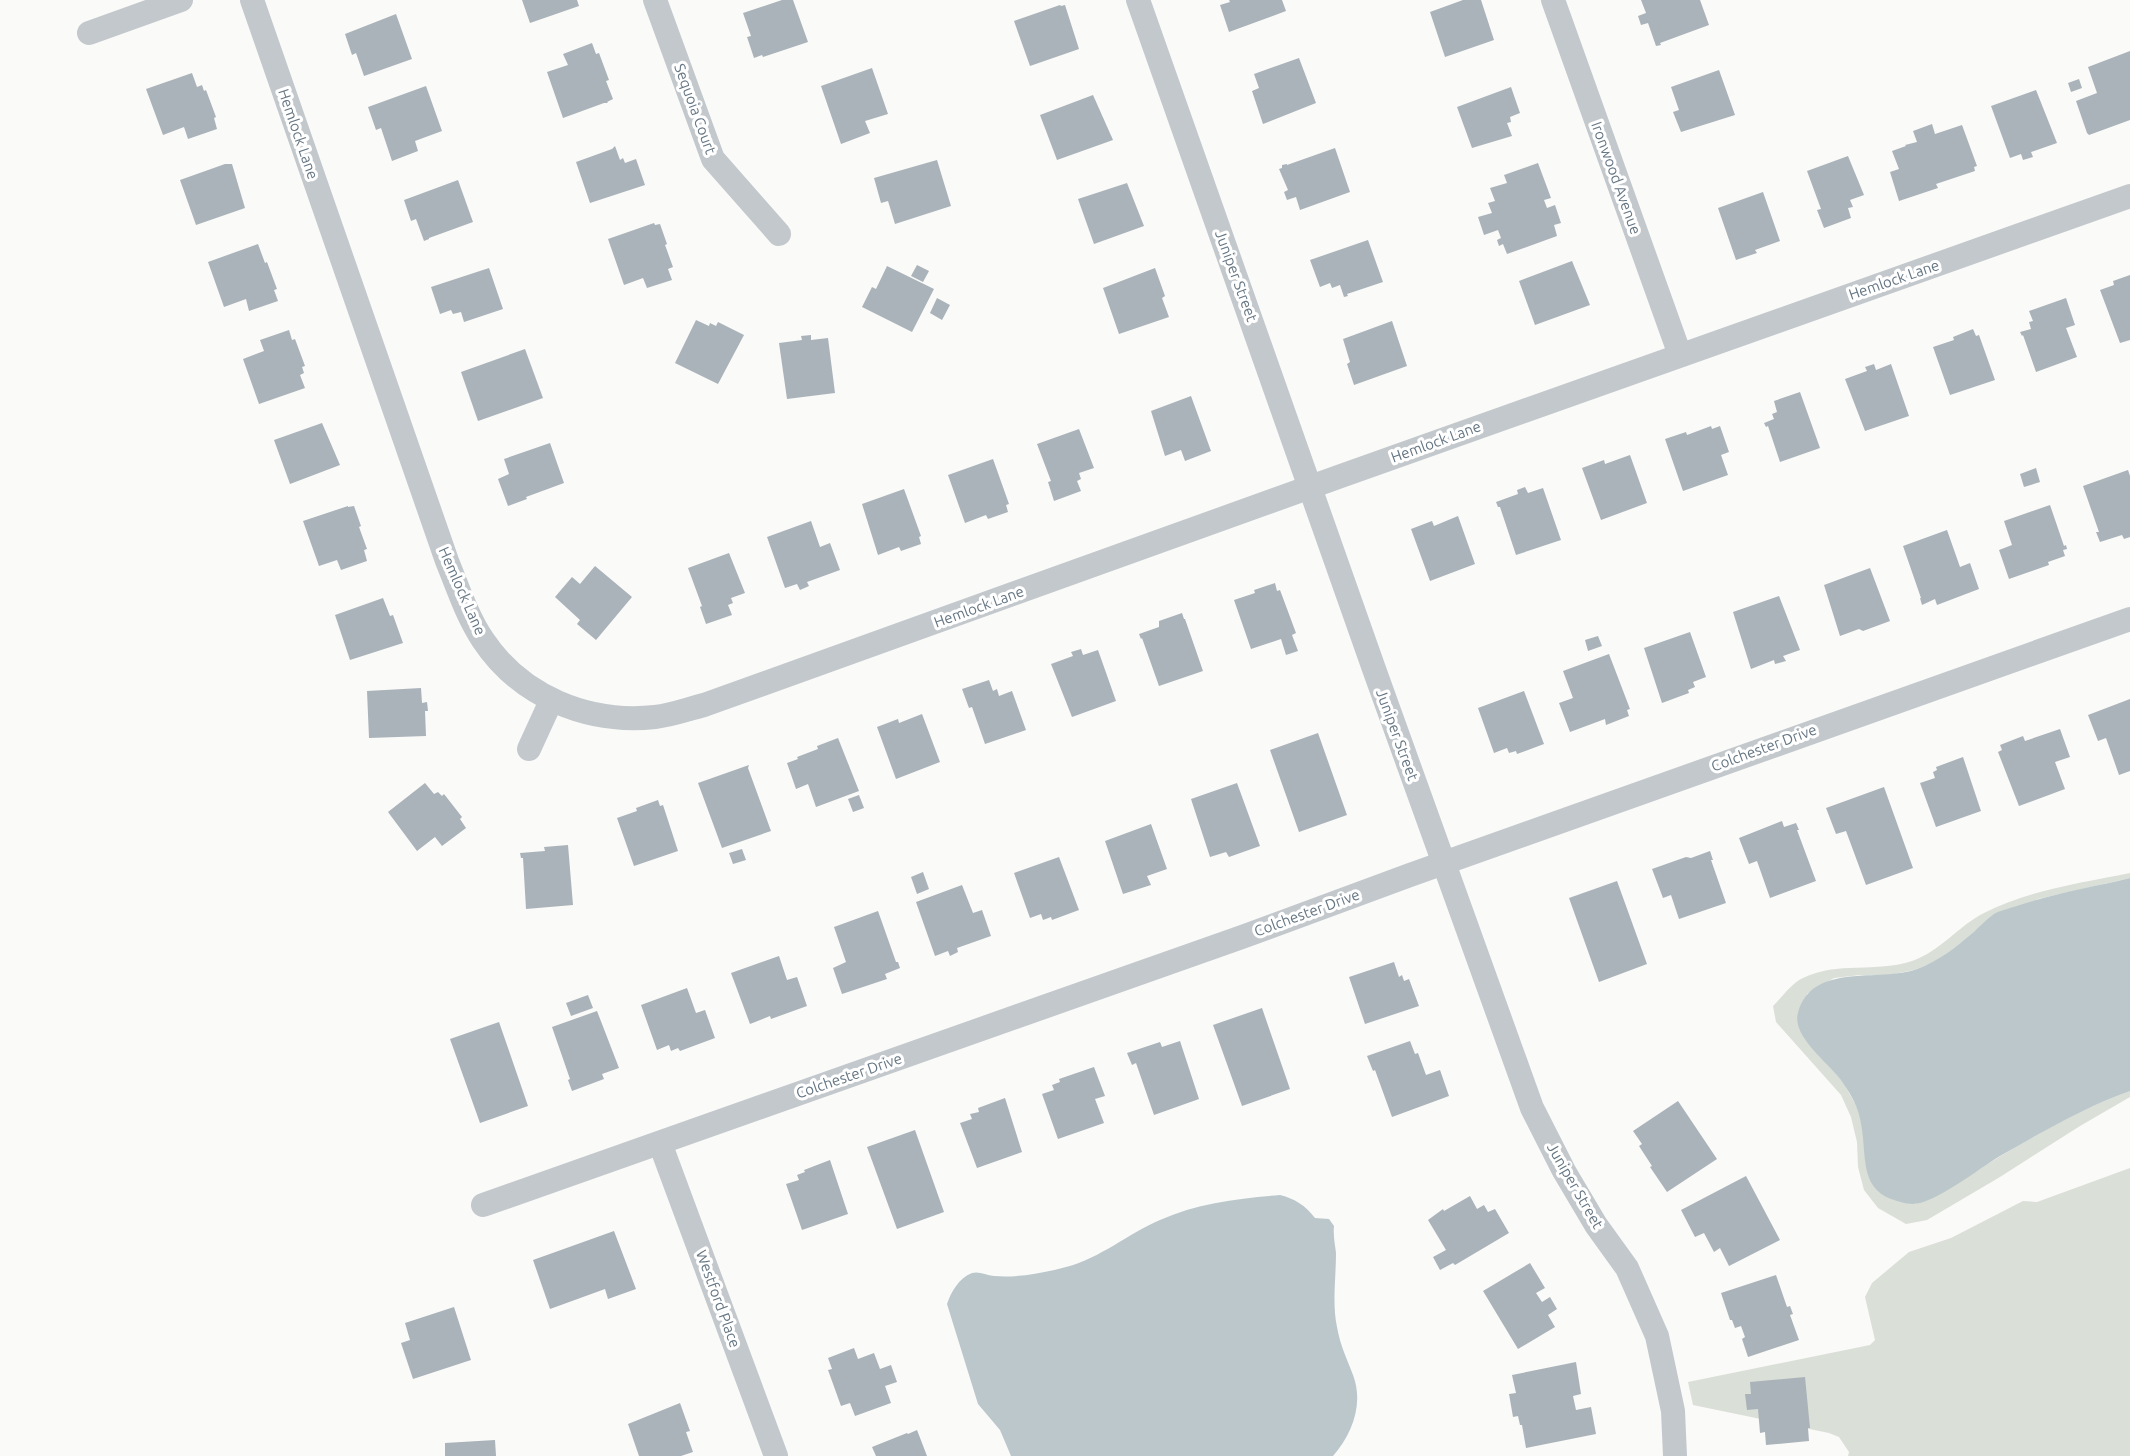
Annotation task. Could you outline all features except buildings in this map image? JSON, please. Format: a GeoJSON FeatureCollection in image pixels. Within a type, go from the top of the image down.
{"type":"FeatureCollection","features":[{"type":"Feature","properties":{"kind":"street"},"geometry":{"type":"LineString","coordinates":[[89,33],[181,0]]}},
{"type":"Feature","properties":{"kind":"street","name":"Hemlock Lane"},"geometry":{"type":"LineString","coordinates":[[252,0],[447,561],[472,622],[501,663],[523,684],[551,701],[587,713],[614,717],[657,717],[686,710],[2130,196]]}},
{"type":"Feature","properties":{"kind":"street","name":"Sequoia Court"},"geometry":{"type":"LineString","coordinates":[[655,0],[713,159],[779,234]]}},
{"type":"Feature","properties":{"kind":"street","name":"Juniper Street"},"geometry":{"type":"LineString","coordinates":[[1138,0],[1532,1108],[1585,1207],[1627,1268],[1657,1336],[1673,1411],[1675,1456]]}},
{"type":"Feature","properties":{"kind":"street","name":"Ironwood Avenue"},"geometry":{"type":"LineString","coordinates":[[1553,0],[1680,355]]}},
{"type":"Feature","properties":{"kind":"street","name":"Colchester Drive"},"geometry":{"type":"LineString","coordinates":[[483,1205],[1242,937],[2130,619]]}},
{"type":"Feature","properties":{"kind":"street"},"geometry":{"type":"LineString","coordinates":[[529,749],[551,701]]}},
{"type":"Feature","properties":{"kind":"street","name":"Westford Place"},"geometry":{"type":"LineString","coordinates":[[660,1143],[776,1456]]}},
{"type":"Feature","properties":{"kind":"shaded area"},"geometry":{"type":"Polygon","coordinates":[[[2130,873],[2130,878],[2038,899],[1961,943],[1937,961],[1914,970],[1889,975],[1834,978],[1807,994],[1827,1063],[1843,1082],[1859,1111],[1866,1165],[1915,1204],[1948,1189],[2063,1121],[2130,1091],[2130,1097],[1927,1220],[1906,1224],[1878,1208],[1864,1190],[1858,1167],[1857,1142],[1851,1117],[1841,1095],[1776,1022],[1773,1006],[1795,983],[1816,973],[1912,961],[1932,951],[1975,918],[2001,905],[2056,888],[2130,873]]]}},
{"type":"Feature","properties":{"kind":"shaded area"},"geometry":{"type":"Polygon","coordinates":[[[2130,878],[2130,1091],[2080,1112],[2048,1129],[1933,1198],[1910,1204],[1881,1194],[1869,1178],[1866,1168],[1863,1135],[1855,1103],[1838,1076],[1806,1041],[1797,1022],[1798,1013],[1806,997],[1817,986],[1832,980],[1902,973],[1925,966],[1954,948],[2000,911],[2047,897],[2130,878]]]}},
{"type":"Feature","properties":{"kind":"shaded area"},"geometry":{"type":"Polygon","coordinates":[[[2130,1168],[2130,1456],[1848,1456],[1849,1452],[1839,1437],[1829,1433],[1693,1405],[1688,1382],[1870,1345],[1875,1340],[1865,1297],[1872,1283],[1909,1252],[1951,1238],[2023,1201],[2037,1202],[2130,1168]]]}},
{"type":"Feature","properties":{"kind":"shaded area"},"geometry":{"type":"Polygon","coordinates":[[[1280,1195],[1299,1203],[1315,1218],[1329,1219],[1334,1226],[1336,1318],[1340,1340],[1356,1386],[1357,1408],[1346,1438],[1333,1456],[1011,1456],[1000,1430],[978,1404],[947,1304],[959,1282],[972,1273],[1012,1276],[1066,1267],[1091,1258],[1174,1214],[1219,1202],[1280,1195]]]}}]}
